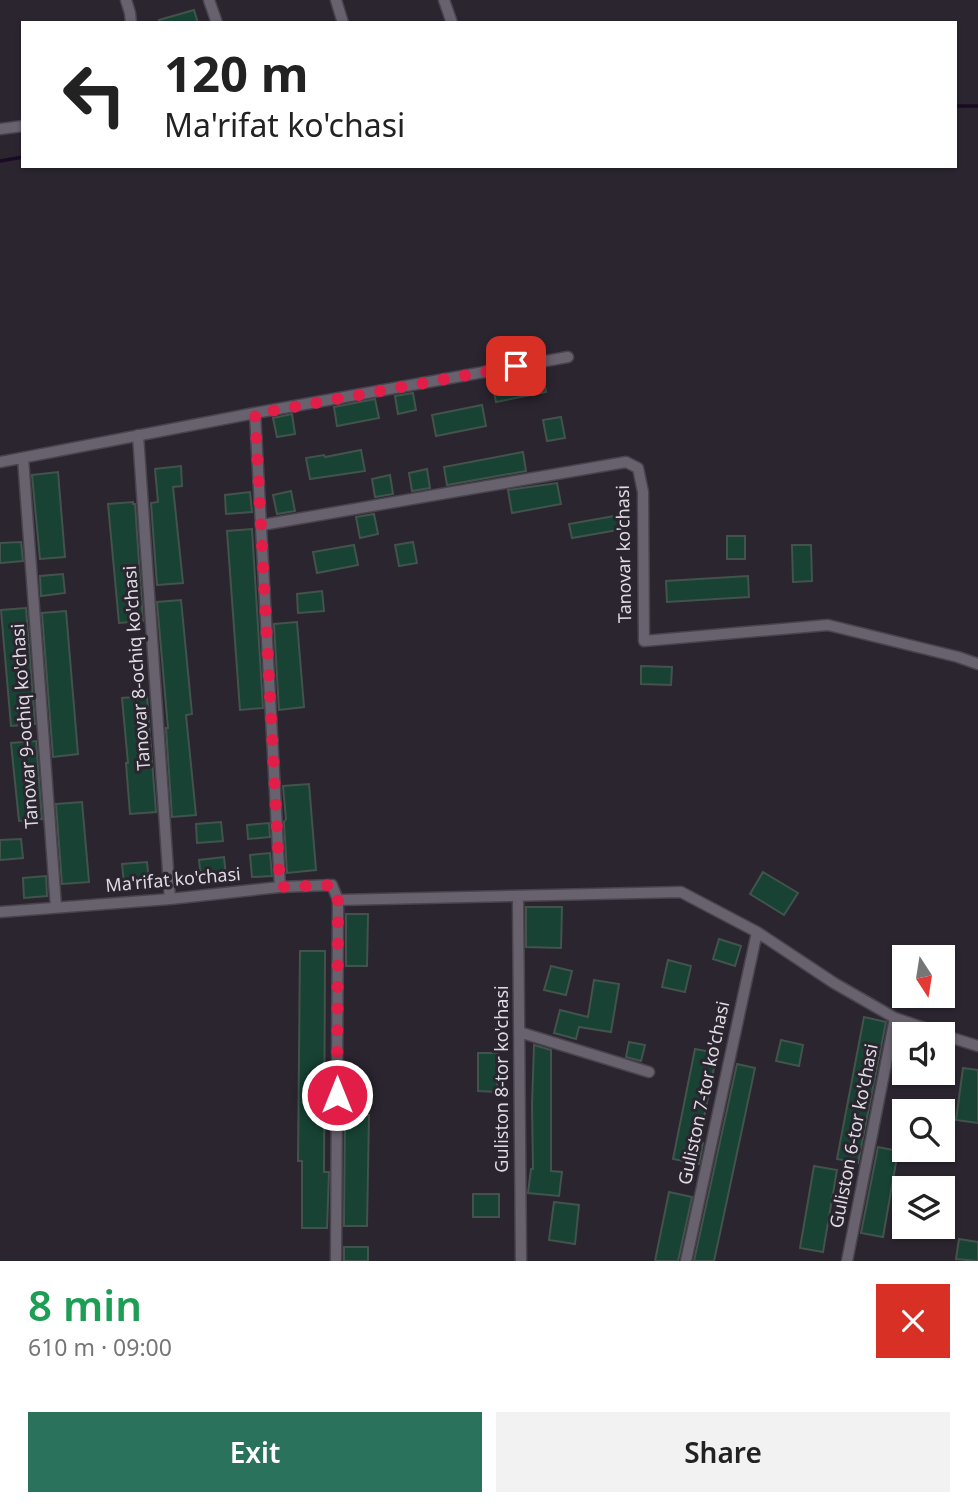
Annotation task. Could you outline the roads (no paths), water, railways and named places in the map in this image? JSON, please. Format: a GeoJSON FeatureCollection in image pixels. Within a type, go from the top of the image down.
{"type":"FeatureCollection","features":[{"type":"Feature","properties":{"kind":"street"},"geometry":{"type":"LineString","coordinates":[[125,0],[131,21]]}},
{"type":"Feature","properties":{"kind":"street"},"geometry":{"type":"LineString","coordinates":[[209,0],[215,21]]}},
{"type":"Feature","properties":{"kind":"street"},"geometry":{"type":"LineString","coordinates":[[336,0],[342,21]]}},
{"type":"Feature","properties":{"kind":"street"},"geometry":{"type":"LineString","coordinates":[[444,0],[451,21]]}},
{"type":"Feature","properties":{"kind":"street"},"geometry":{"type":"LineString","coordinates":[[0,129],[21,126]]}},
{"type":"Feature","properties":{"kind":"street"},"geometry":{"type":"LineString","coordinates":[[0,462],[568,357]]}},
{"type":"Feature","properties":{"kind":"street"},"geometry":{"type":"LineString","coordinates":[[255,414],[280,887]]}},
{"type":"Feature","properties":{"kind":"street","name":"Tanovar 8-ochiq ko'chasi"},"geometry":{"type":"LineString","coordinates":[[138,435],[170,899]]}},
{"type":"Feature","properties":{"kind":"street","name":"Tanovar 9-ochiq ko'chasi"},"geometry":{"type":"LineString","coordinates":[[23,458],[56,907]]}},
{"type":"Feature","properties":{"kind":"street","name":"Tanovar ko'chasi"},"geometry":{"type":"LineString","coordinates":[[262,525],[626,462],[638,468],[643,492],[644,641],[828,625],[978,664]]}},
{"type":"Feature","properties":{"kind":"street","name":"Ma'rifat ko'chasi"},"geometry":{"type":"LineString","coordinates":[[0,912],[170,899],[280,887],[332,885],[338,900]]}},
{"type":"Feature","properties":{"kind":"street"},"geometry":{"type":"LineString","coordinates":[[336,1261],[338,900],[681,892],[757,932],[834,983],[895,1018],[907,1022]]}},
{"type":"Feature","properties":{"kind":"street","name":"Guliston 8-tor ko'chasi"},"geometry":{"type":"LineString","coordinates":[[518,897],[521,1261]]}},
{"type":"Feature","properties":{"kind":"street","name":"Guliston 7-tor ko'chasi"},"geometry":{"type":"LineString","coordinates":[[686,1261],[757,932]]}},
{"type":"Feature","properties":{"kind":"street","name":"Guliston 6-tor ko'chasi"},"geometry":{"type":"LineString","coordinates":[[847,1261],[895,1018]]}},
{"type":"Feature","properties":{"kind":"street"},"geometry":{"type":"LineString","coordinates":[[519,1032],[649,1072]]}},
{"type":"Feature","properties":{"kind":"street"},"geometry":{"type":"LineString","coordinates":[[955,1037],[977,1042]]}},
{"type":"Feature","properties":{"kind":"waterway"},"geometry":{"type":"LineString","coordinates":[[957,106],[978,106]]}},
{"type":"Feature","properties":{"kind":"waterway"},"geometry":{"type":"LineString","coordinates":[[0,161],[21,157]]}}]}
